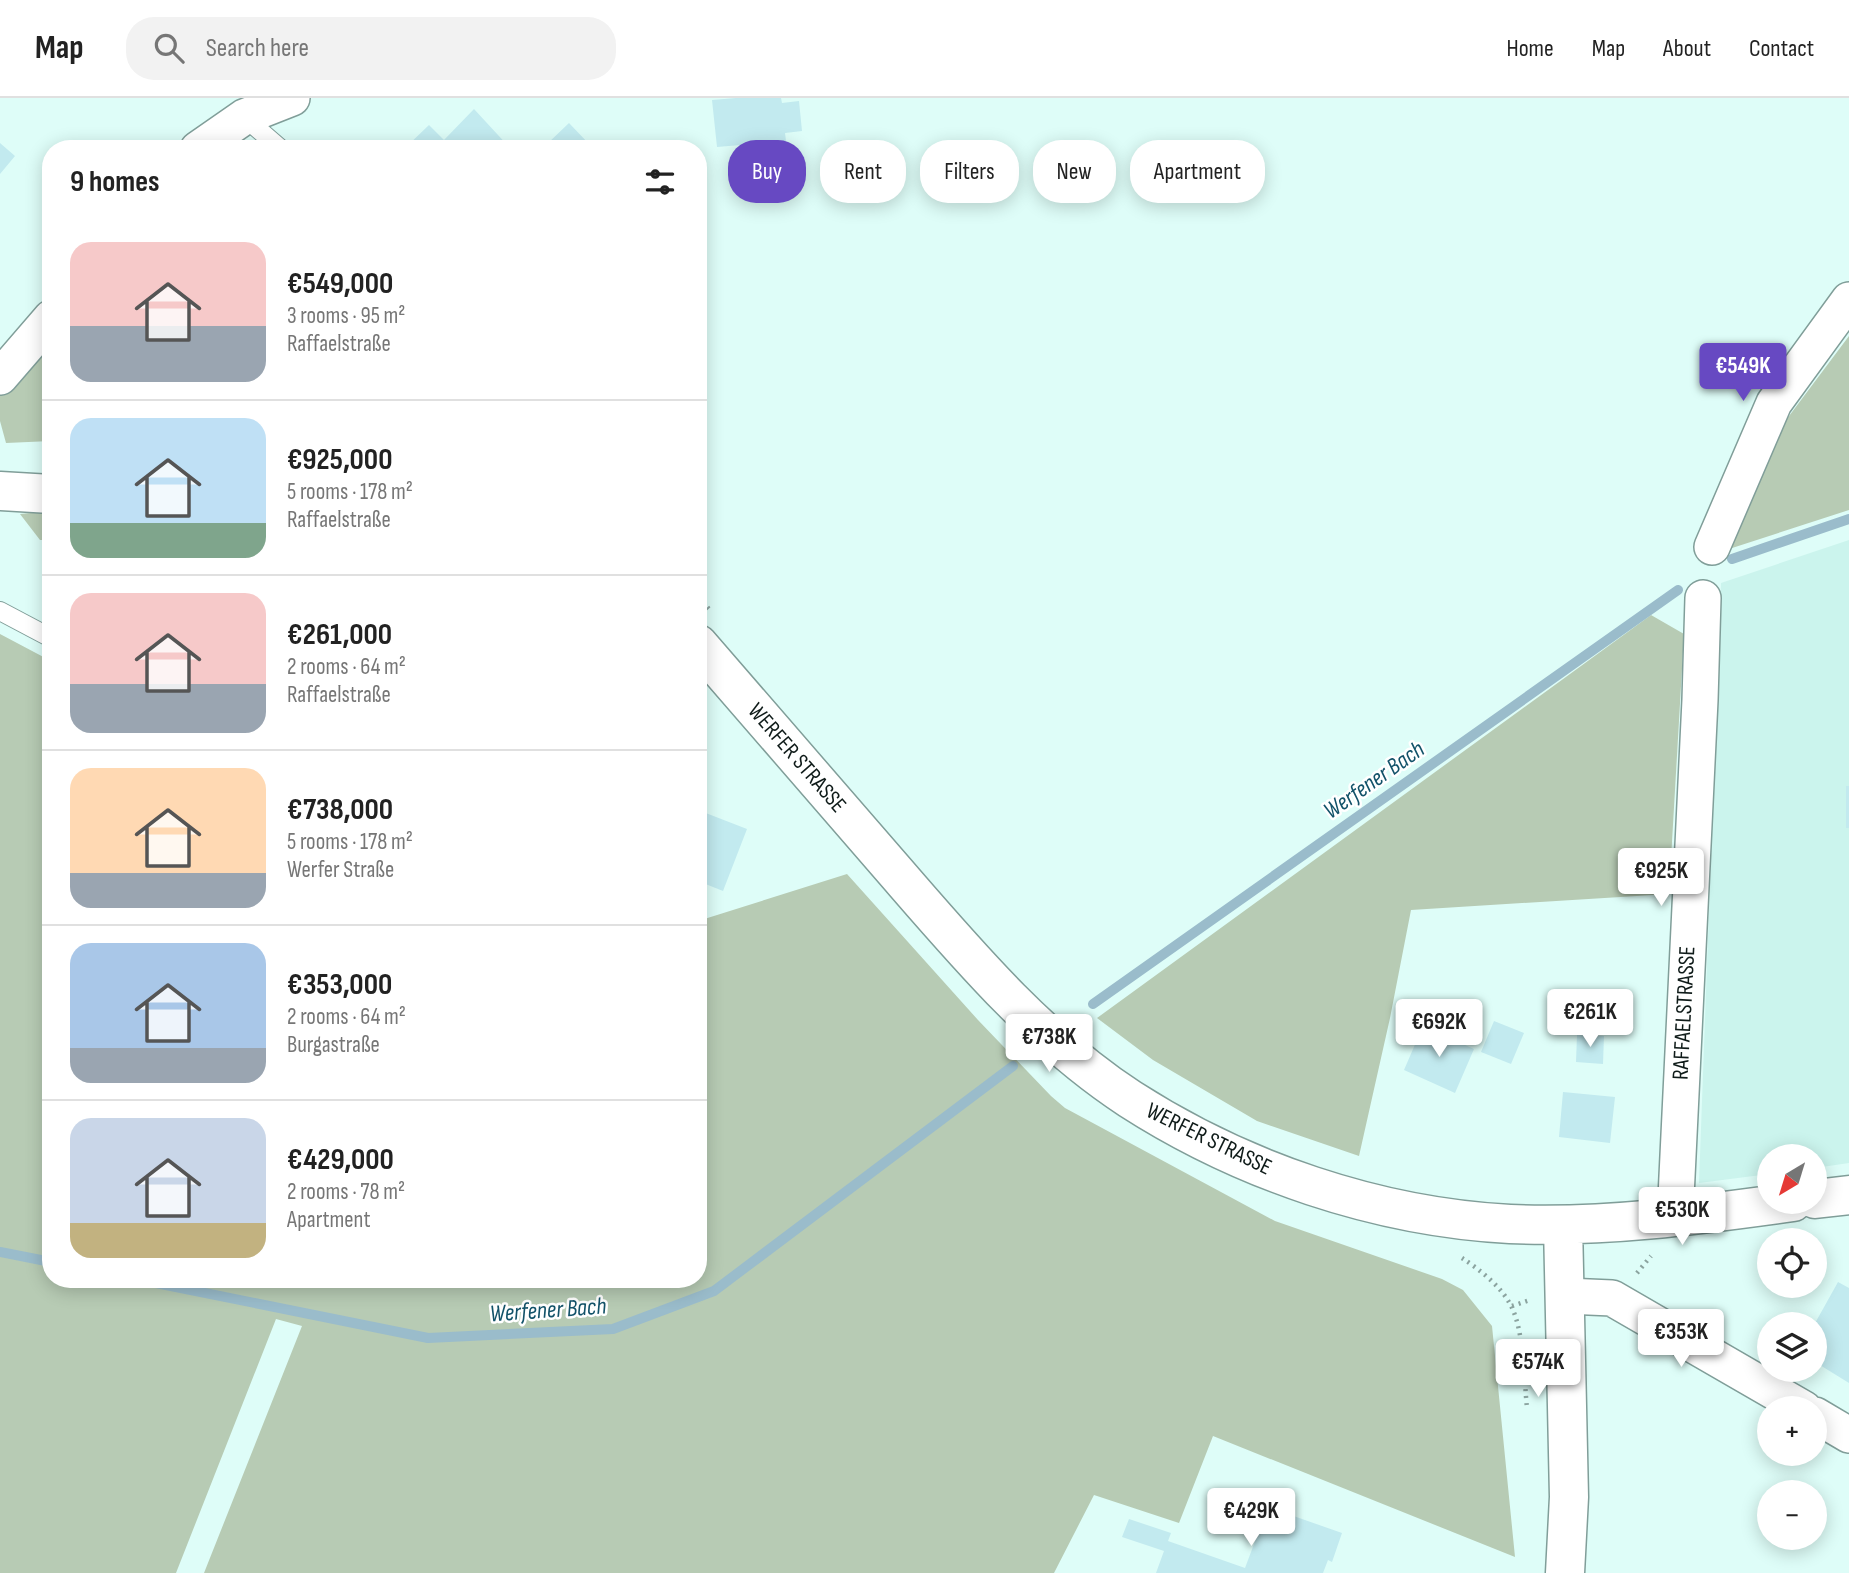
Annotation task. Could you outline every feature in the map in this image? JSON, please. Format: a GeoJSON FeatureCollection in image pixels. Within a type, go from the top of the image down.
{"type":"FeatureCollection","features":[{"type":"Feature","properties":{"kind":"street"},"geometry":{"type":"LineString","coordinates":[[205,140],[232,107],[292,98]]}},
{"type":"Feature","properties":{"kind":"street"},"geometry":{"type":"LineString","coordinates":[[1712,547],[1774,403],[1849,300]]}},
{"type":"Feature","properties":{"kind":"street"},"geometry":{"type":"LineString","coordinates":[[0,377],[42,328]]}},
{"type":"Feature","properties":{"kind":"street"},"geometry":{"type":"LineString","coordinates":[[0,491],[42,493]]}},
{"type":"Feature","properties":{"kind":"street","name":"RAFFAELSTRASSE"},"geometry":{"type":"LineString","coordinates":[[1675,1218],[1703,598]]}},
{"type":"Feature","properties":{"kind":"street","name":"WERFER STRASSE"},"geometry":{"type":"LineString","coordinates":[[707,631],[961,948],[1034,1023],[1129,1098],[1184,1130],[1296,1180],[1377,1204],[1450,1217],[1563,1225],[1675,1218],[1757,1207]]}},
{"type":"Feature","properties":{"kind":"street"},"geometry":{"type":"LineString","coordinates":[[1827,1198],[1849,1195]]}},
{"type":"Feature","properties":{"kind":"street"},"geometry":{"type":"LineString","coordinates":[[1563,1225],[1569,1497],[1565,1573]]}},
{"type":"Feature","properties":{"kind":"street"},"geometry":{"type":"LineString","coordinates":[[1566,1296],[1612,1298],[1782,1396]]}},
{"type":"Feature","properties":{"kind":"street"},"geometry":{"type":"LineString","coordinates":[[1827,1422],[1849,1435]]}},
{"type":"Feature","properties":{"kind":"lane"},"geometry":{"type":"LineString","coordinates":[[232,107],[270,140]]}},
{"type":"Feature","properties":{"kind":"lane"},"geometry":{"type":"LineString","coordinates":[[0,611],[42,633]]}},
{"type":"Feature","properties":{"kind":"path"},"geometry":{"type":"LineString","coordinates":[[1511,1307],[1520,1337],[1528,1412]]}},
{"type":"Feature","properties":{"kind":"shaded area"},"geometry":{"type":"Polygon","coordinates":[[[1849,336],[1849,510],[1729,549],[1768,444],[1849,336]]]}},
{"type":"Feature","properties":{"kind":"shaded area"},"geometry":{"type":"Polygon","coordinates":[[[42,349],[42,441],[6,443],[0,421],[0,393],[42,349]]]}},
{"type":"Feature","properties":{"kind":"shaded area"},"geometry":{"type":"Polygon","coordinates":[[[42,512],[42,540],[40,540],[20,514],[42,512]]]}},
{"type":"Feature","properties":{"kind":"shaded area"},"geometry":{"type":"Polygon","coordinates":[[[1849,540],[1849,1163],[1827,1166],[1827,1144],[1757,1144],[1757,1176],[1699,1183],[1721,583],[1849,540]]]}},
{"type":"Feature","properties":{"kind":"shaded area"},"geometry":{"type":"Polygon","coordinates":[[[1651,615],[1684,634],[1669,894],[1411,910],[1359,1156],[1257,1121],[1153,1060],[1097,1018],[1651,615]]]}},
{"type":"Feature","properties":{"kind":"shaded area"},"geometry":{"type":"Polygon","coordinates":[[[0,634],[42,656],[42,1288],[707,1288],[707,918],[847,874],[978,1020],[1065,1108],[1275,1221],[1442,1279],[1463,1290],[1492,1326],[1515,1557],[1213,1436],[1179,1523],[1094,1495],[1054,1573],[204,1573],[302,1326],[276,1319],[176,1573],[0,1573],[0,634]]]}},
{"type":"Feature","properties":{"kind":"building"},"geometry":{"type":"Polygon","coordinates":[[[781,98],[782,103],[799,101],[802,131],[785,133],[786,140],[728,140],[728,146],[717,147],[712,100],[781,98]]]}},
{"type":"Feature","properties":{"kind":"building"},"geometry":{"type":"Polygon","coordinates":[[[474,109],[503,140],[444,140],[474,109]]]}},
{"type":"Feature","properties":{"kind":"building"},"geometry":{"type":"Polygon","coordinates":[[[569,123],[585,140],[551,140],[569,123]]]}},
{"type":"Feature","properties":{"kind":"building"},"geometry":{"type":"Polygon","coordinates":[[[429,125],[444,140],[413,140],[429,125]]]}},
{"type":"Feature","properties":{"kind":"building"},"geometry":{"type":"Polygon","coordinates":[[[0,143],[15,156],[0,174],[0,143]]]}},
{"type":"Feature","properties":{"kind":"building"},"geometry":{"type":"Polygon","coordinates":[[[1846,786],[1849,786],[1849,828],[1846,828],[1846,786]]]}},
{"type":"Feature","properties":{"kind":"building"},"geometry":{"type":"Polygon","coordinates":[[[707,813],[747,829],[723,891],[707,885],[707,813]]]}},
{"type":"Feature","properties":{"kind":"building"},"geometry":{"type":"Polygon","coordinates":[[[1494,1021],[1524,1033],[1511,1064],[1481,1052],[1494,1021]]]}},
{"type":"Feature","properties":{"kind":"building"},"geometry":{"type":"Polygon","coordinates":[[[1423,1026],[1474,1049],[1455,1093],[1404,1070],[1423,1026]]]}},
{"type":"Feature","properties":{"kind":"building"},"geometry":{"type":"Polygon","coordinates":[[[1577,1035],[1604,1036],[1603,1064],[1576,1062],[1577,1035]]]}},
{"type":"Feature","properties":{"kind":"building"},"geometry":{"type":"Polygon","coordinates":[[[1563,1092],[1615,1097],[1610,1143],[1559,1137],[1563,1092]]]}},
{"type":"Feature","properties":{"kind":"building"},"geometry":{"type":"Polygon","coordinates":[[[1838,1282],[1849,1288],[1849,1383],[1827,1369],[1827,1312],[1821,1312],[1838,1282]]]}},
{"type":"Feature","properties":{"kind":"building"},"geometry":{"type":"Polygon","coordinates":[[[1262,1505],[1342,1533],[1332,1562],[1328,1560],[1323,1573],[1156,1573],[1164,1551],[1122,1537],[1129,1519],[1171,1533],[1168,1541],[1245,1568],[1257,1536],[1252,1534],[1262,1505]]]}},
{"type":"Feature","properties":{"kind":"waterway","name":"Werfener Bach"},"geometry":{"type":"LineString","coordinates":[[1732,559],[1849,519]]}},
{"type":"Feature","properties":{"kind":"waterway","name":"Werfener Bach"},"geometry":{"type":"LineString","coordinates":[[1093,1004],[1678,590]]}},
{"type":"Feature","properties":{"kind":"waterway","name":"Werfener Bach"},"geometry":{"type":"LineString","coordinates":[[181,1288],[428,1338],[613,1329],[714,1291],[1013,1066]]}},
{"type":"Feature","properties":{"kind":"waterway","name":"Werfener Bach"},"geometry":{"type":"LineString","coordinates":[[0,1252],[42,1260]]}}]}
